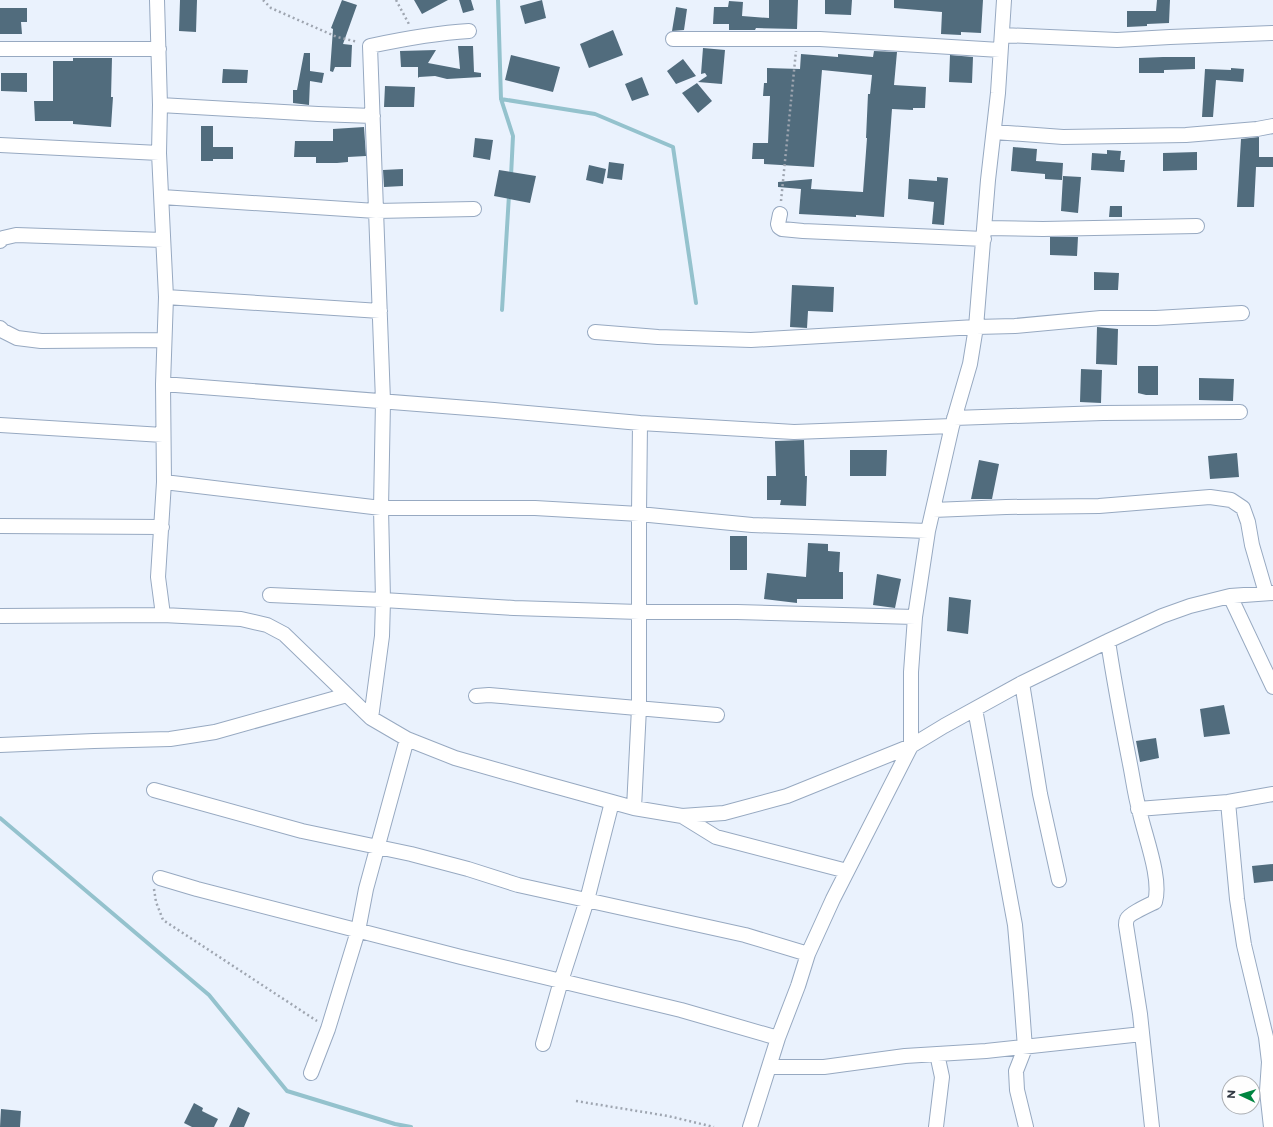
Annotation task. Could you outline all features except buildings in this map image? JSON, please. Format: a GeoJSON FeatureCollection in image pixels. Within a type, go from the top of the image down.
{"type":"FeatureCollection","features":[{"type":"Feature","properties":{"kind":"street"},"geometry":{"type":"LineString","coordinates":[[157,0],[160,105],[159,153],[166,297],[163,384],[164,482],[158,577],[163,614]]}},
{"type":"Feature","properties":{"kind":"street"},"geometry":{"type":"LineString","coordinates":[[750,1127],[778,1038],[798,986],[808,954],[847,871],[911,746],[911,672],[915,617],[928,530],[953,422],[970,364],[976,327],[985,234],[988,180],[994,132],[1004,0]]}},
{"type":"Feature","properties":{"kind":"street"},"geometry":{"type":"LineString","coordinates":[[371,718],[382,636],[383,600],[381,508],[383,401],[370,46],[416,36],[469,31]]}},
{"type":"Feature","properties":{"kind":"street"},"geometry":{"type":"LineString","coordinates":[[1002,35],[1117,40],[1273,33]]}},
{"type":"Feature","properties":{"kind":"street"},"geometry":{"type":"LineString","coordinates":[[673,39],[797,38],[1000,50]]}},
{"type":"Feature","properties":{"kind":"street"},"geometry":{"type":"LineString","coordinates":[[0,49],[159,49]]}},
{"type":"Feature","properties":{"kind":"street"},"geometry":{"type":"LineString","coordinates":[[160,105],[373,116]]}},
{"type":"Feature","properties":{"kind":"street"},"geometry":{"type":"LineString","coordinates":[[994,132],[1063,136],[1186,135],[1257,129],[1273,126]]}},
{"type":"Feature","properties":{"kind":"street"},"geometry":{"type":"LineString","coordinates":[[0,145],[159,153]]}},
{"type":"Feature","properties":{"kind":"street"},"geometry":{"type":"LineString","coordinates":[[162,197],[376,211],[474,209]]}},
{"type":"Feature","properties":{"kind":"street"},"geometry":{"type":"LineString","coordinates":[[780,214],[778,224],[779,227],[782,229],[803,232],[985,234],[1043,229],[1197,226]]}},
{"type":"Feature","properties":{"kind":"street"},"geometry":{"type":"LineString","coordinates":[[0,241],[3,238],[16,235],[163,240]]}},
{"type":"Feature","properties":{"kind":"street"},"geometry":{"type":"LineString","coordinates":[[166,297],[380,311]]}},
{"type":"Feature","properties":{"kind":"street"},"geometry":{"type":"LineString","coordinates":[[595,332],[658,337],[751,340],[1015,326],[1101,318],[1156,318],[1242,313]]}},
{"type":"Feature","properties":{"kind":"street"},"geometry":{"type":"LineString","coordinates":[[0,328],[17,338],[41,341],[164,340]]}},
{"type":"Feature","properties":{"kind":"street"},"geometry":{"type":"LineString","coordinates":[[163,384],[640,423],[794,432],[848,430],[1103,413],[1240,412]]}},
{"type":"Feature","properties":{"kind":"street"},"geometry":{"type":"LineString","coordinates":[[634,808],[639,708],[638,514],[640,423]]}},
{"type":"Feature","properties":{"kind":"street"},"geometry":{"type":"LineString","coordinates":[[0,425],[163,435]]}},
{"type":"Feature","properties":{"kind":"street"},"geometry":{"type":"LineString","coordinates":[[164,482],[381,508],[535,508],[638,514],[752,525],[928,530]]}},
{"type":"Feature","properties":{"kind":"street"},"geometry":{"type":"LineString","coordinates":[[0,616],[163,614],[241,619],[267,625],[284,634],[371,718],[407,739],[455,758],[612,802],[634,808],[682,816],[724,813],[787,796],[911,746],[944,726],[1022,684],[1162,616],[1190,606],[1230,596],[1269,593],[1252,546],[1248,522],[1243,508],[1231,500],[1210,497],[1099,506],[1006,507],[933,510]]}},
{"type":"Feature","properties":{"kind":"street"},"geometry":{"type":"LineString","coordinates":[[0,526],[162,527]]}},
{"type":"Feature","properties":{"kind":"street"},"geometry":{"type":"LineString","coordinates":[[270,595],[514,608],[915,617]]}},
{"type":"Feature","properties":{"kind":"street"},"geometry":{"type":"LineString","coordinates":[[1230,596],[1273,687]]}},
{"type":"Feature","properties":{"kind":"street"},"geometry":{"type":"LineString","coordinates":[[1108,641],[1115,692],[1138,809],[1153,863],[1158,894],[1155,902],[1130,914],[1127,918],[1126,925],[1140,1014],[1152,1127]]}},
{"type":"Feature","properties":{"kind":"street"},"geometry":{"type":"LineString","coordinates":[[1022,684],[1040,794],[1059,880]]}},
{"type":"Feature","properties":{"kind":"street"},"geometry":{"type":"LineString","coordinates":[[0,745],[170,739],[214,732],[347,695]]}},
{"type":"Feature","properties":{"kind":"street"},"geometry":{"type":"LineString","coordinates":[[476,696],[489,695],[717,715]]}},
{"type":"Feature","properties":{"kind":"street"},"geometry":{"type":"LineString","coordinates":[[975,709],[1014,926],[1021,994],[1024,1048],[1016,1071],[1017,1090],[1026,1127]]}},
{"type":"Feature","properties":{"kind":"street"},"geometry":{"type":"LineString","coordinates":[[311,1074],[328,1029],[358,931],[366,889],[407,739]]}},
{"type":"Feature","properties":{"kind":"street"},"geometry":{"type":"LineString","coordinates":[[154,790],[302,831],[411,854],[468,869],[518,885],[745,935],[808,954]]}},
{"type":"Feature","properties":{"kind":"street"},"geometry":{"type":"LineString","coordinates":[[1138,809],[1228,802],[1273,794]]}},
{"type":"Feature","properties":{"kind":"street"},"geometry":{"type":"LineString","coordinates":[[544,1044],[561,981],[587,900],[612,802]]}},
{"type":"Feature","properties":{"kind":"street"},"geometry":{"type":"LineString","coordinates":[[1228,802],[1237,899],[1244,945],[1266,1037],[1269,1062],[1267,1091],[1271,1127]]}},
{"type":"Feature","properties":{"kind":"street"},"geometry":{"type":"LineString","coordinates":[[682,816],[716,837],[847,871]]}},
{"type":"Feature","properties":{"kind":"street"},"geometry":{"type":"LineString","coordinates":[[160,878],[358,931],[681,1010],[778,1038]]}},
{"type":"Feature","properties":{"kind":"street"},"geometry":{"type":"LineString","coordinates":[[769,1067],[824,1067],[905,1056],[1024,1048],[1142,1034]]}},
{"type":"Feature","properties":{"kind":"street"},"geometry":{"type":"LineString","coordinates":[[936,1127],[942,1077],[937,1054]]}},
{"type":"Feature","properties":{"kind":"path"},"geometry":{"type":"LineString","coordinates":[[262,0],[271,8],[337,37],[370,46]]}},
{"type":"Feature","properties":{"kind":"path"},"geometry":{"type":"LineString","coordinates":[[396,0],[416,36]]}},
{"type":"Feature","properties":{"kind":"path"},"geometry":{"type":"LineString","coordinates":[[780,214],[797,38]]}},
{"type":"Feature","properties":{"kind":"path"},"geometry":{"type":"LineString","coordinates":[[160,878],[154,886],[156,902],[163,920],[328,1029]]}},
{"type":"Feature","properties":{"kind":"path"},"geometry":{"type":"LineString","coordinates":[[576,1101],[668,1116],[714,1127]]}},
{"type":"Feature","properties":{"kind":"waterway"},"geometry":{"type":"LineString","coordinates":[[498,0],[501,99],[513,136],[511,176]]}},
{"type":"Feature","properties":{"kind":"waterway"},"geometry":{"type":"LineString","coordinates":[[501,99],[595,114],[673,147],[696,303]]}},
{"type":"Feature","properties":{"kind":"waterway"},"geometry":{"type":"LineString","coordinates":[[502,310],[509,195]]}},
{"type":"Feature","properties":{"kind":"waterway"},"geometry":{"type":"LineString","coordinates":[[0,818],[209,995],[287,1091],[395,1124],[411,1127]]}}]}
